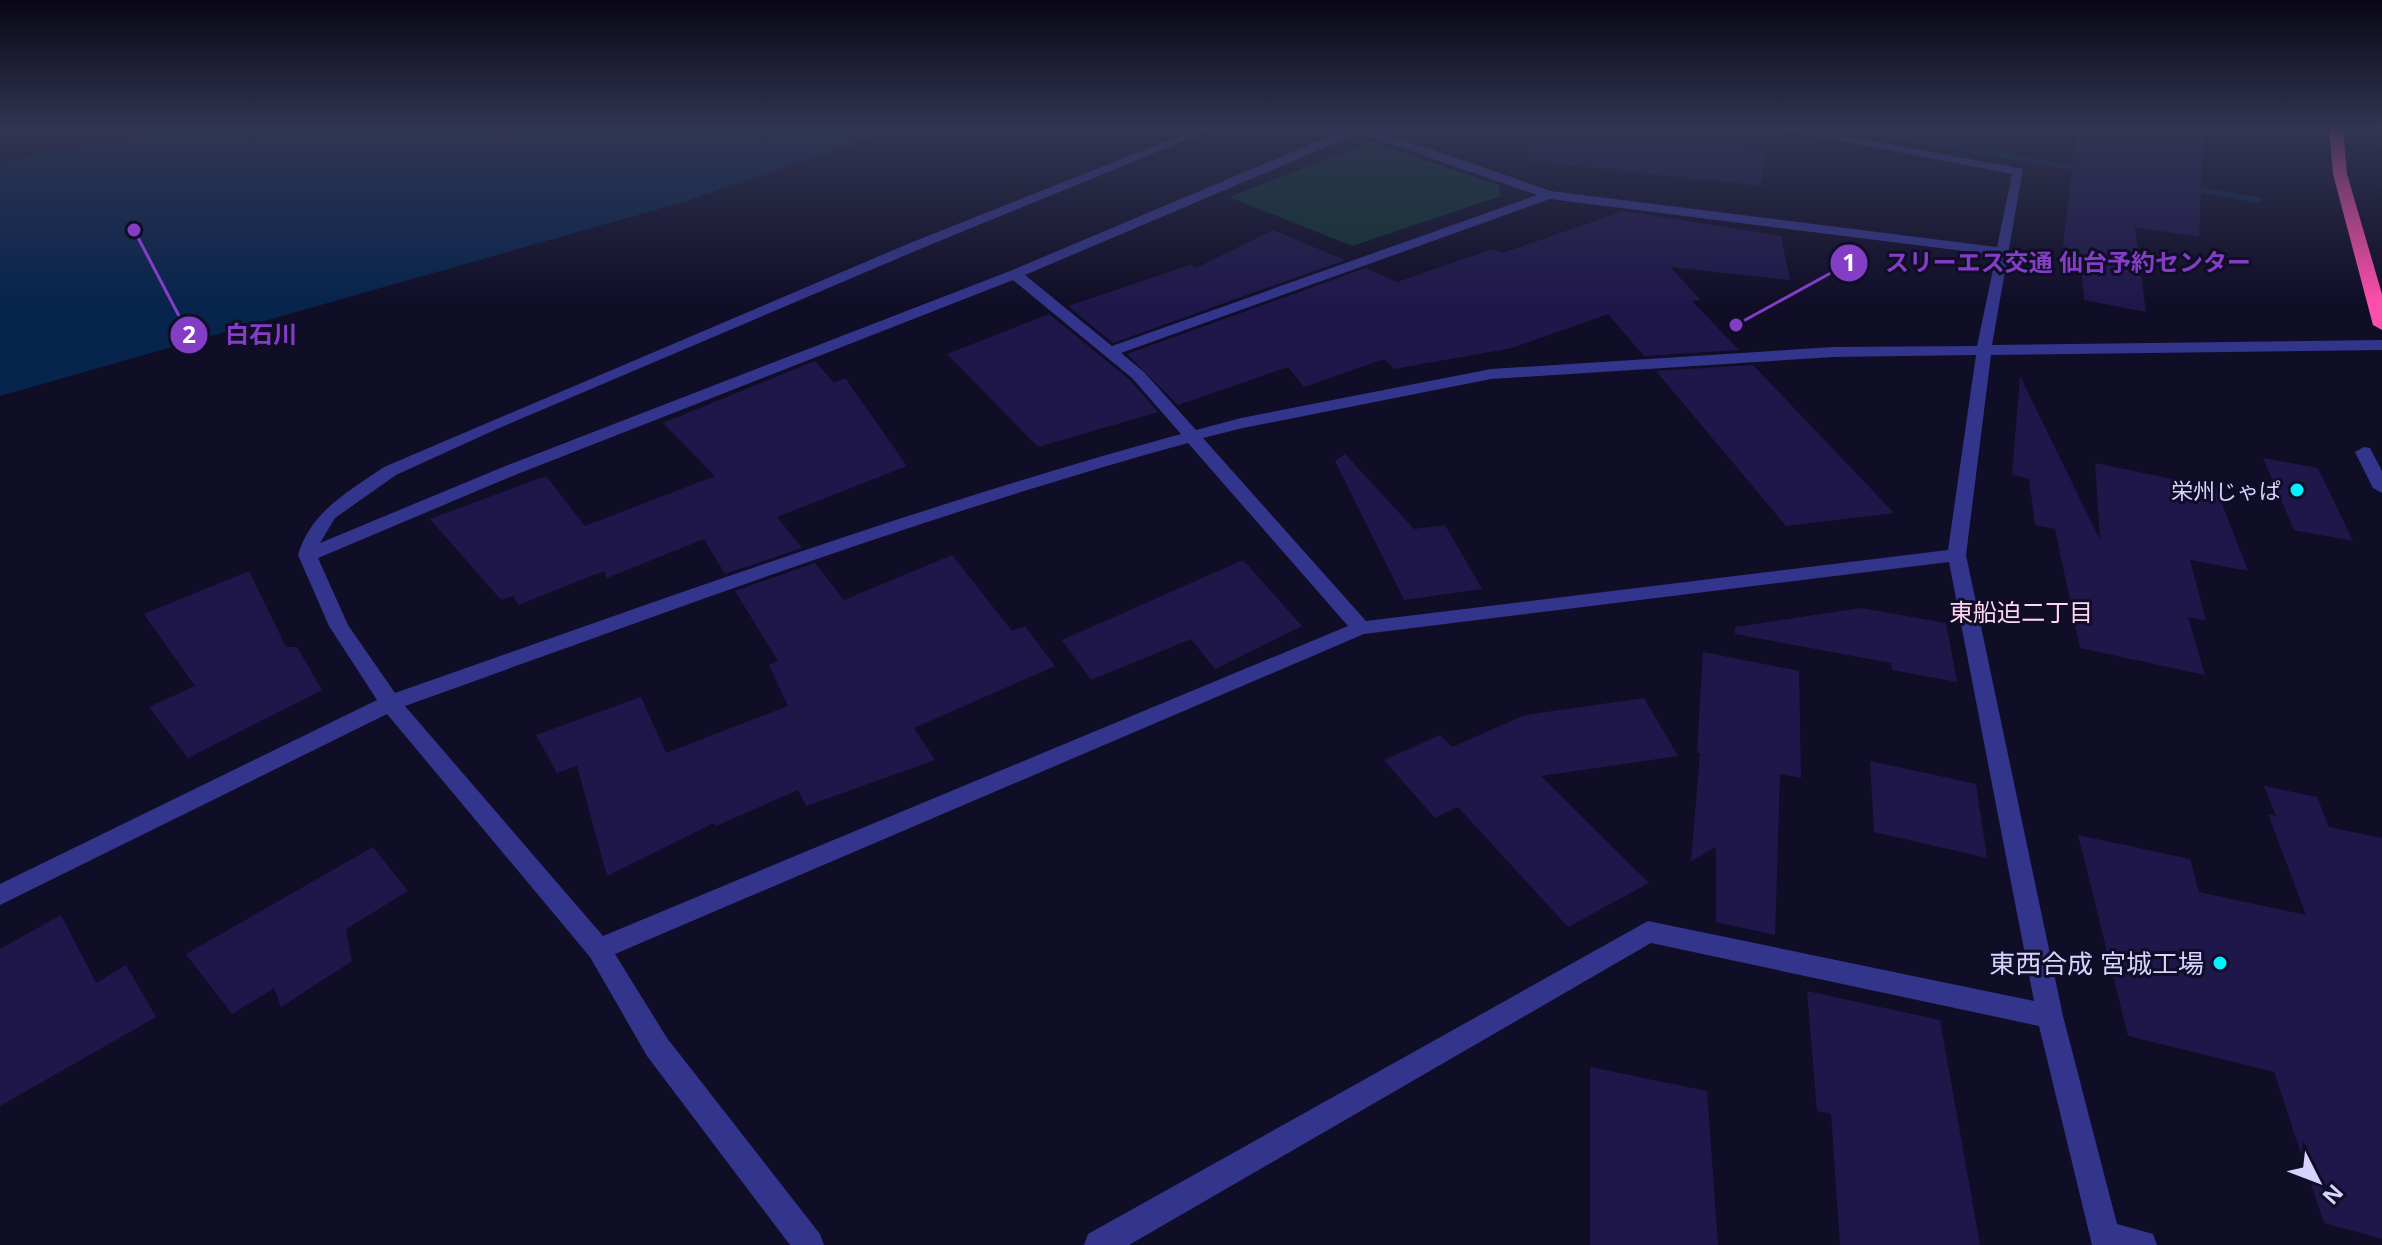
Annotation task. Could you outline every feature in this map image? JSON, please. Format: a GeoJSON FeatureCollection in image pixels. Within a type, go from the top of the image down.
{"type":"FeatureCollection","features":[{"type":"Feature","properties":{"kind":"highway"},"geometry":{"type":"LineString","coordinates":[[2344,187],[2382,325]]}},
{"type":"Feature","properties":{"kind":"street"},"geometry":{"type":"LineString","coordinates":[[809,1245],[657,1047],[599,949],[390,703],[339,626],[307,555],[313,534],[329,514],[390,471],[491,425],[915,246],[1063,187]]}},
{"type":"Feature","properties":{"kind":"street"},"geometry":{"type":"LineString","coordinates":[[307,555],[509,471],[1015,274],[1221,187]]}},
{"type":"Feature","properties":{"kind":"street"},"geometry":{"type":"LineString","coordinates":[[1526,187],[1549,195],[2004,252]]}},
{"type":"Feature","properties":{"kind":"street"},"geometry":{"type":"LineString","coordinates":[[2016,187],[1984,349],[1957,555],[2050,1016],[2106,1240],[2142,1245]]}},
{"type":"Feature","properties":{"kind":"street"},"geometry":{"type":"LineString","coordinates":[[1112,351],[1549,195]]}},
{"type":"Feature","properties":{"kind":"street"},"geometry":{"type":"LineString","coordinates":[[1015,274],[1112,351],[1162,400],[1361,628]]}},
{"type":"Feature","properties":{"kind":"street"},"geometry":{"type":"LineString","coordinates":[[0,895],[390,703],[860,536],[1190,435],[1491,374],[1833,352],[2382,345]]}},
{"type":"Feature","properties":{"kind":"street"},"geometry":{"type":"LineString","coordinates":[[2364,452],[2382,488]]}},
{"type":"Feature","properties":{"kind":"street"},"geometry":{"type":"LineString","coordinates":[[599,949],[1361,628],[1957,555]]}},
{"type":"Feature","properties":{"kind":"street"},"geometry":{"type":"LineString","coordinates":[[1099,1245],[1648,932],[2050,1016]]}},
{"type":"Feature","properties":{"kind":"green space"},"geometry":{"type":"Polygon","coordinates":[[[1255,187],[1499,187],[1501,196],[1352,246],[1229,197],[1255,187]]]}},
{"type":"Feature","properties":{"kind":"water"},"geometry":{"type":"Polygon","coordinates":[[[0,187],[727,187],[687,201],[0,396],[0,187]]]}},
{"type":"Feature","properties":{"kind":"building"},"geometry":{"type":"Polygon","coordinates":[[[2070,187],[2201,187],[2199,237],[2135,227],[2146,312],[2084,300],[2080,250],[2063,247],[2070,187]]]}},
{"type":"Feature","properties":{"kind":"building"},"geometry":{"type":"Polygon","coordinates":[[[1624,211],[1781,236],[1790,280],[1670,267],[1701,300],[1692,301],[1739,350],[1644,356],[1608,314],[1512,348],[1394,369],[1384,359],[1304,387],[1288,367],[1178,405],[1127,354],[1366,268],[1397,282],[1493,249],[1502,253],[1624,211]]]}},
{"type":"Feature","properties":{"kind":"building"},"geometry":{"type":"Polygon","coordinates":[[[1273,230],[1345,260],[1113,343],[1068,306],[1190,265],[1196,268],[1273,230]]]}},
{"type":"Feature","properties":{"kind":"building"},"geometry":{"type":"Polygon","coordinates":[[[1049,314],[1130,380],[1158,412],[1038,447],[947,354],[1049,314]]]}},
{"type":"Feature","properties":{"kind":"building"},"geometry":{"type":"Polygon","coordinates":[[[815,361],[834,383],[845,378],[907,466],[777,517],[802,548],[725,574],[704,539],[607,578],[604,571],[518,605],[513,596],[501,600],[430,519],[546,476],[585,526],[715,476],[663,423],[815,361]]]}},
{"type":"Feature","properties":{"kind":"building"},"geometry":{"type":"Polygon","coordinates":[[[1753,365],[1894,513],[1786,526],[1656,371],[1753,365]]]}},
{"type":"Feature","properties":{"kind":"building"},"geometry":{"type":"Polygon","coordinates":[[[2020,376],[2100,540],[2095,463],[2216,488],[2248,571],[2190,560],[2206,621],[2188,617],[2205,675],[2080,648],[2055,529],[2035,525],[2029,479],[2012,475],[2020,376]]]}},
{"type":"Feature","properties":{"kind":"building"},"geometry":{"type":"Polygon","coordinates":[[[1345,454],[1414,529],[1445,525],[1482,589],[1404,600],[1335,461],[1345,454]]]}},
{"type":"Feature","properties":{"kind":"building"},"geometry":{"type":"Polygon","coordinates":[[[2263,458],[2318,468],[2353,541],[2294,530],[2263,458]]]}},
{"type":"Feature","properties":{"kind":"building"},"geometry":{"type":"Polygon","coordinates":[[[952,555],[1012,631],[1025,626],[1055,666],[914,728],[935,760],[806,806],[798,790],[716,826],[714,823],[607,876],[577,766],[557,773],[536,735],[641,697],[666,753],[788,706],[769,665],[778,661],[735,591],[815,563],[844,600],[952,555]]]}},
{"type":"Feature","properties":{"kind":"building"},"geometry":{"type":"Polygon","coordinates":[[[1243,560],[1302,626],[1215,669],[1191,639],[1091,680],[1062,640],[1243,560]]]}},
{"type":"Feature","properties":{"kind":"building"},"geometry":{"type":"Polygon","coordinates":[[[249,571],[286,647],[297,647],[322,690],[188,758],[149,707],[195,686],[144,614],[249,571]]]}},
{"type":"Feature","properties":{"kind":"building"},"geometry":{"type":"Polygon","coordinates":[[[1861,608],[1946,623],[1957,682],[1892,670],[1891,663],[1735,634],[1735,627],[1861,608]]]}},
{"type":"Feature","properties":{"kind":"building"},"geometry":{"type":"Polygon","coordinates":[[[1703,652],[1799,671],[1801,778],[1780,774],[1775,935],[1716,922],[1716,847],[1691,861],[1700,753],[1697,753],[1703,652]]]}},
{"type":"Feature","properties":{"kind":"building"},"geometry":{"type":"Polygon","coordinates":[[[1644,698],[1678,756],[1541,776],[1649,883],[1568,927],[1458,807],[1435,818],[1384,760],[1440,735],[1452,747],[1525,715],[1644,698]]]}},
{"type":"Feature","properties":{"kind":"building"},"geometry":{"type":"Polygon","coordinates":[[[1870,761],[1976,784],[1987,858],[1874,832],[1870,761]]]}},
{"type":"Feature","properties":{"kind":"building"},"geometry":{"type":"Polygon","coordinates":[[[2264,786],[2317,797],[2329,827],[2382,838],[2382,1239],[2324,1223],[2274,1072],[2128,1036],[2078,835],[2190,859],[2199,892],[2306,915],[2268,814],[2276,816],[2264,786]]]}},
{"type":"Feature","properties":{"kind":"building"},"geometry":{"type":"Polygon","coordinates":[[[373,847],[408,891],[346,929],[352,961],[281,1007],[274,988],[232,1014],[186,954],[373,847]]]}},
{"type":"Feature","properties":{"kind":"building"},"geometry":{"type":"Polygon","coordinates":[[[61,915],[96,983],[126,965],[156,1017],[0,1106],[0,949],[61,915]]]}},
{"type":"Feature","properties":{"kind":"building"},"geometry":{"type":"Polygon","coordinates":[[[1807,991],[1940,1020],[1980,1245],[1840,1245],[1831,1114],[1817,1111],[1807,991]]]}},
{"type":"Feature","properties":{"kind":"building"},"geometry":{"type":"Polygon","coordinates":[[[1590,1067],[1707,1091],[1718,1245],[1590,1245],[1590,1067]]]}},
{"type":"Feature","properties":{"kind":"waterway"},"geometry":{"type":"LineString","coordinates":[[2183,187],[2257,200]]}},
{"type":"Feature","properties":{"kind":"place","name":"白石川"},"geometry":{"type":"Point","coordinates":[134,230]}},
{"type":"Feature","properties":{"kind":"place","name":"スリーエス交通 仙台予約センター"},"geometry":{"type":"Point","coordinates":[1736,325]}},
{"type":"Feature","properties":{"kind":"place","name":"栄州じゃぱ"},"geometry":{"type":"Point","coordinates":[2297,490]}},
{"type":"Feature","properties":{"kind":"place","name":"東西合成 宮城工場"},"geometry":{"type":"Point","coordinates":[2220,963]}},
{"type":"Feature","properties":{"kind":"district","name":"東船迫二丁目"},"geometry":{"type":"Point","coordinates":[2021,611]}}]}
